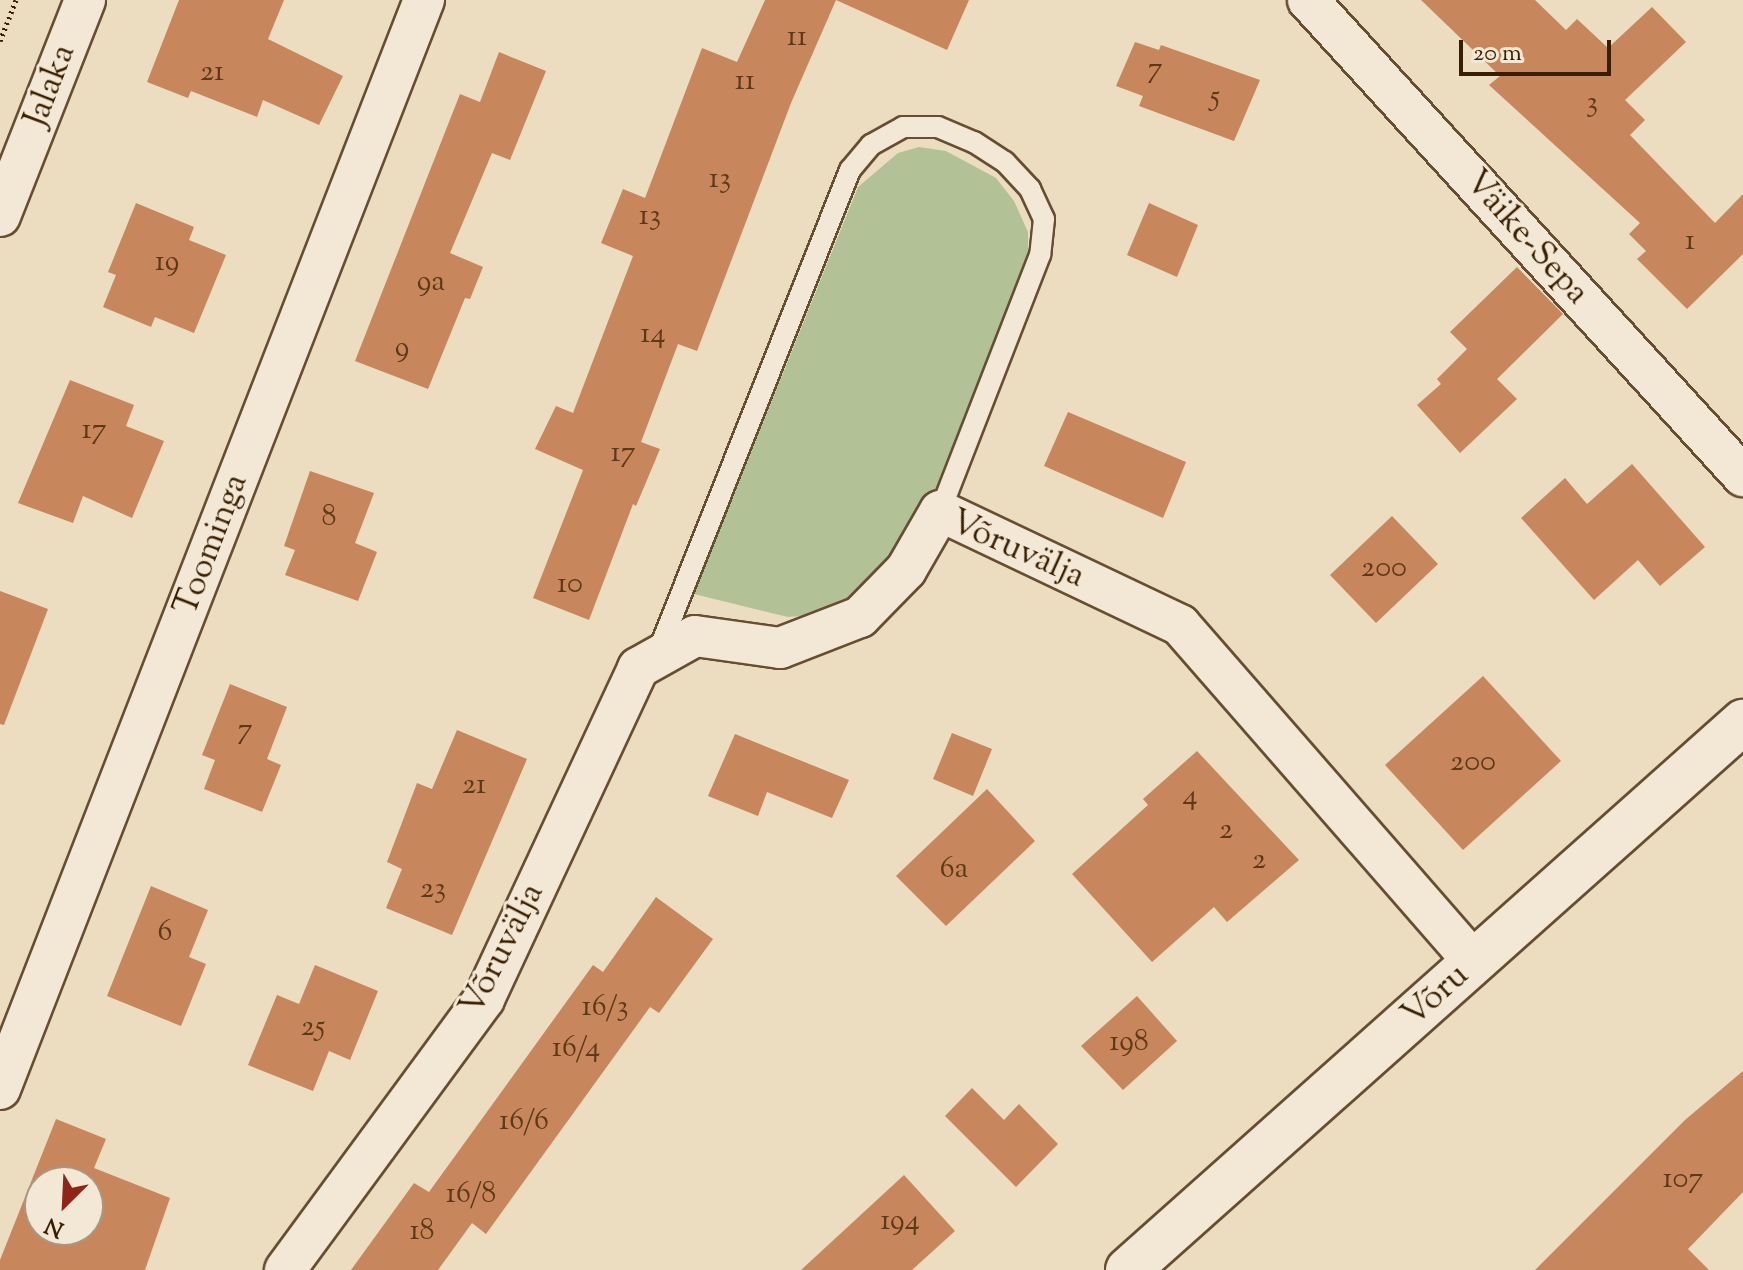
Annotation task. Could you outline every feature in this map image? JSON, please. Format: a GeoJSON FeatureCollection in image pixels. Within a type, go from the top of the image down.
{"type":"FeatureCollection","features":[{"type":"Feature","properties":{"kind":"main road","name":"Võru"},"geometry":{"type":"LineString","coordinates":[[1128,1270],[1743,722]]}},
{"type":"Feature","properties":{"kind":"street","name":"Jalaka"},"geometry":{"type":"LineString","coordinates":[[0,216],[85,0]]}},
{"type":"Feature","properties":{"kind":"street","name":"Toominga"},"geometry":{"type":"LineString","coordinates":[[0,1089],[424,0]]}},
{"type":"Feature","properties":{"kind":"street","name":"Väike-Sepa"},"geometry":{"type":"LineString","coordinates":[[1308,0],[1743,476]]}},
{"type":"Feature","properties":{"kind":"street","name":"Võruvälja"},"geometry":{"type":"LineString","coordinates":[[285,1270],[484,999],[638,668],[695,636],[780,648],[860,617],[906,570],[940,511],[1180,625],[1474,962]]}},
{"type":"Feature","properties":{"kind":"lane"},"geometry":{"type":"LineString","coordinates":[[655,659],[850,170],[871,145],[903,127],[938,127],[974,142],[1005,162],[1030,189],[1044,219],[1040,255],[940,511]]}},
{"type":"Feature","properties":{"kind":"path"},"geometry":{"type":"LineString","coordinates":[[0,41],[16,0]]}},
{"type":"Feature","properties":{"kind":"green space"},"geometry":{"type":"Polygon","coordinates":[[[919,147],[946,151],[996,178],[1014,201],[1028,232],[1028,258],[938,496],[920,528],[863,592],[835,609],[816,615],[788,617],[694,594],[858,187],[898,153],[919,147]]]}},
{"type":"Feature","properties":{"kind":"building"},"geometry":{"type":"Polygon","coordinates":[[[179,0],[284,0],[268,39],[343,76],[319,125],[263,100],[257,117],[191,91],[188,98],[147,82],[179,0]]]}},
{"type":"Feature","properties":{"kind":"building"},"geometry":{"type":"Polygon","coordinates":[[[765,0],[836,0],[791,103],[697,351],[678,344],[641,442],[660,449],[636,506],[633,504],[589,620],[533,598],[583,470],[535,449],[556,406],[573,413],[633,256],[601,243],[623,189],[645,198],[702,48],[737,62],[765,0]]]}},
{"type":"Feature","properties":{"kind":"building"},"geometry":{"type":"Polygon","coordinates":[[[836,0],[969,0],[947,50],[836,0]]]}},
{"type":"Feature","properties":{"kind":"building"},"geometry":{"type":"Polygon","coordinates":[[[1421,0],[1535,0],[1566,30],[1577,19],[1608,48],[1652,7],[1686,42],[1625,100],[1645,120],[1630,135],[1715,223],[1743,194],[1743,254],[1687,309],[1637,259],[1646,251],[1629,234],[1640,223],[1489,85],[1500,76],[1421,0]]]}},
{"type":"Feature","properties":{"kind":"building"},"geometry":{"type":"Polygon","coordinates":[[[1135,42],[1159,50],[1161,45],[1260,80],[1234,141],[1139,106],[1143,96],[1116,86],[1135,42]]]}},
{"type":"Feature","properties":{"kind":"building"},"geometry":{"type":"Polygon","coordinates":[[[499,52],[546,71],[510,160],[492,153],[450,253],[483,267],[470,299],[465,298],[428,389],[355,361],[460,94],[480,102],[499,52]]]}},
{"type":"Feature","properties":{"kind":"building"},"geometry":{"type":"Polygon","coordinates":[[[136,203],[194,227],[189,240],[226,255],[194,333],[155,317],[151,327],[103,307],[116,275],[108,272],[136,203]]]}},
{"type":"Feature","properties":{"kind":"building"},"geometry":{"type":"Polygon","coordinates":[[[1149,203],[1198,225],[1177,277],[1127,255],[1149,203]]]}},
{"type":"Feature","properties":{"kind":"building"},"geometry":{"type":"Polygon","coordinates":[[[1517,267],[1563,314],[1497,379],[1517,399],[1460,453],[1417,405],[1441,384],[1437,379],[1467,349],[1450,332],[1517,267]]]}},
{"type":"Feature","properties":{"kind":"building"},"geometry":{"type":"Polygon","coordinates":[[[70,380],[134,405],[126,426],[164,441],[132,518],[83,496],[73,523],[18,503],[70,380]]]}},
{"type":"Feature","properties":{"kind":"building"},"geometry":{"type":"Polygon","coordinates":[[[1068,412],[1186,462],[1163,518],[1044,466],[1068,412]]]}},
{"type":"Feature","properties":{"kind":"building"},"geometry":{"type":"Polygon","coordinates":[[[1632,464],[1705,547],[1660,586],[1638,560],[1594,600],[1521,518],[1565,478],[1587,504],[1632,464]]]}},
{"type":"Feature","properties":{"kind":"building"},"geometry":{"type":"Polygon","coordinates":[[[310,471],[374,493],[355,543],[377,552],[358,601],[285,575],[295,550],[284,546],[310,471]]]}},
{"type":"Feature","properties":{"kind":"building"},"geometry":{"type":"Polygon","coordinates":[[[1392,516],[1438,564],[1376,623],[1330,575],[1392,516]]]}},
{"type":"Feature","properties":{"kind":"building"},"geometry":{"type":"Polygon","coordinates":[[[0,591],[48,609],[4,725],[0,724],[0,591]]]}},
{"type":"Feature","properties":{"kind":"building"},"geometry":{"type":"Polygon","coordinates":[[[1483,676],[1561,761],[1463,850],[1385,765],[1483,676]]]}},
{"type":"Feature","properties":{"kind":"building"},"geometry":{"type":"Polygon","coordinates":[[[230,684],[287,707],[267,759],[281,765],[262,812],[204,789],[215,760],[202,755],[230,684]]]}},
{"type":"Feature","properties":{"kind":"building"},"geometry":{"type":"Polygon","coordinates":[[[457,730],[527,759],[452,935],[386,908],[402,869],[387,862],[417,783],[432,789],[457,730]]]}},
{"type":"Feature","properties":{"kind":"building"},"geometry":{"type":"Polygon","coordinates":[[[952,733],[992,749],[973,796],[933,779],[952,733]]]}},
{"type":"Feature","properties":{"kind":"building"},"geometry":{"type":"Polygon","coordinates":[[[735,734],[849,780],[832,818],[767,792],[758,816],[708,796],[735,734]]]}},
{"type":"Feature","properties":{"kind":"building"},"geometry":{"type":"Polygon","coordinates":[[[1197,751],[1299,860],[1227,922],[1214,907],[1152,962],[1072,874],[1148,805],[1143,799],[1197,751]]]}},
{"type":"Feature","properties":{"kind":"building"},"geometry":{"type":"Polygon","coordinates":[[[987,789],[1035,841],[946,926],[896,876],[987,789]]]}},
{"type":"Feature","properties":{"kind":"building"},"geometry":{"type":"Polygon","coordinates":[[[151,886],[208,910],[189,957],[206,964],[181,1026],[107,996],[151,886]]]}},
{"type":"Feature","properties":{"kind":"building"},"geometry":{"type":"Polygon","coordinates":[[[656,897],[713,939],[659,1013],[650,1007],[486,1234],[472,1223],[438,1270],[351,1270],[414,1183],[429,1192],[593,965],[603,972],[656,897]]]}},
{"type":"Feature","properties":{"kind":"building"},"geometry":{"type":"Polygon","coordinates":[[[315,965],[378,991],[350,1060],[329,1051],[313,1091],[248,1065],[277,995],[299,1004],[315,965]]]}},
{"type":"Feature","properties":{"kind":"building"},"geometry":{"type":"Polygon","coordinates":[[[1137,996],[1177,1041],[1123,1090],[1081,1046],[1137,996]]]}},
{"type":"Feature","properties":{"kind":"building"},"geometry":{"type":"Polygon","coordinates":[[[1743,1071],[1743,1192],[1688,1249],[1709,1270],[1535,1270],[1685,1120],[1743,1071]]]}},
{"type":"Feature","properties":{"kind":"building"},"geometry":{"type":"Polygon","coordinates":[[[972,1088],[1004,1120],[1019,1104],[1058,1144],[1016,1187],[945,1116],[972,1088]]]}},
{"type":"Feature","properties":{"kind":"building"},"geometry":{"type":"Polygon","coordinates":[[[56,1119],[106,1139],[95,1166],[37,1166],[56,1119]]]}},
{"type":"Feature","properties":{"kind":"building"},"geometry":{"type":"Polygon","coordinates":[[[104,1172],[170,1198],[145,1270],[0,1270],[0,1260],[24,1200],[24,1246],[104,1246],[104,1172]]]}},
{"type":"Feature","properties":{"kind":"building"},"geometry":{"type":"Polygon","coordinates":[[[904,1175],[955,1231],[912,1270],[801,1270],[904,1175]]]}}]}
